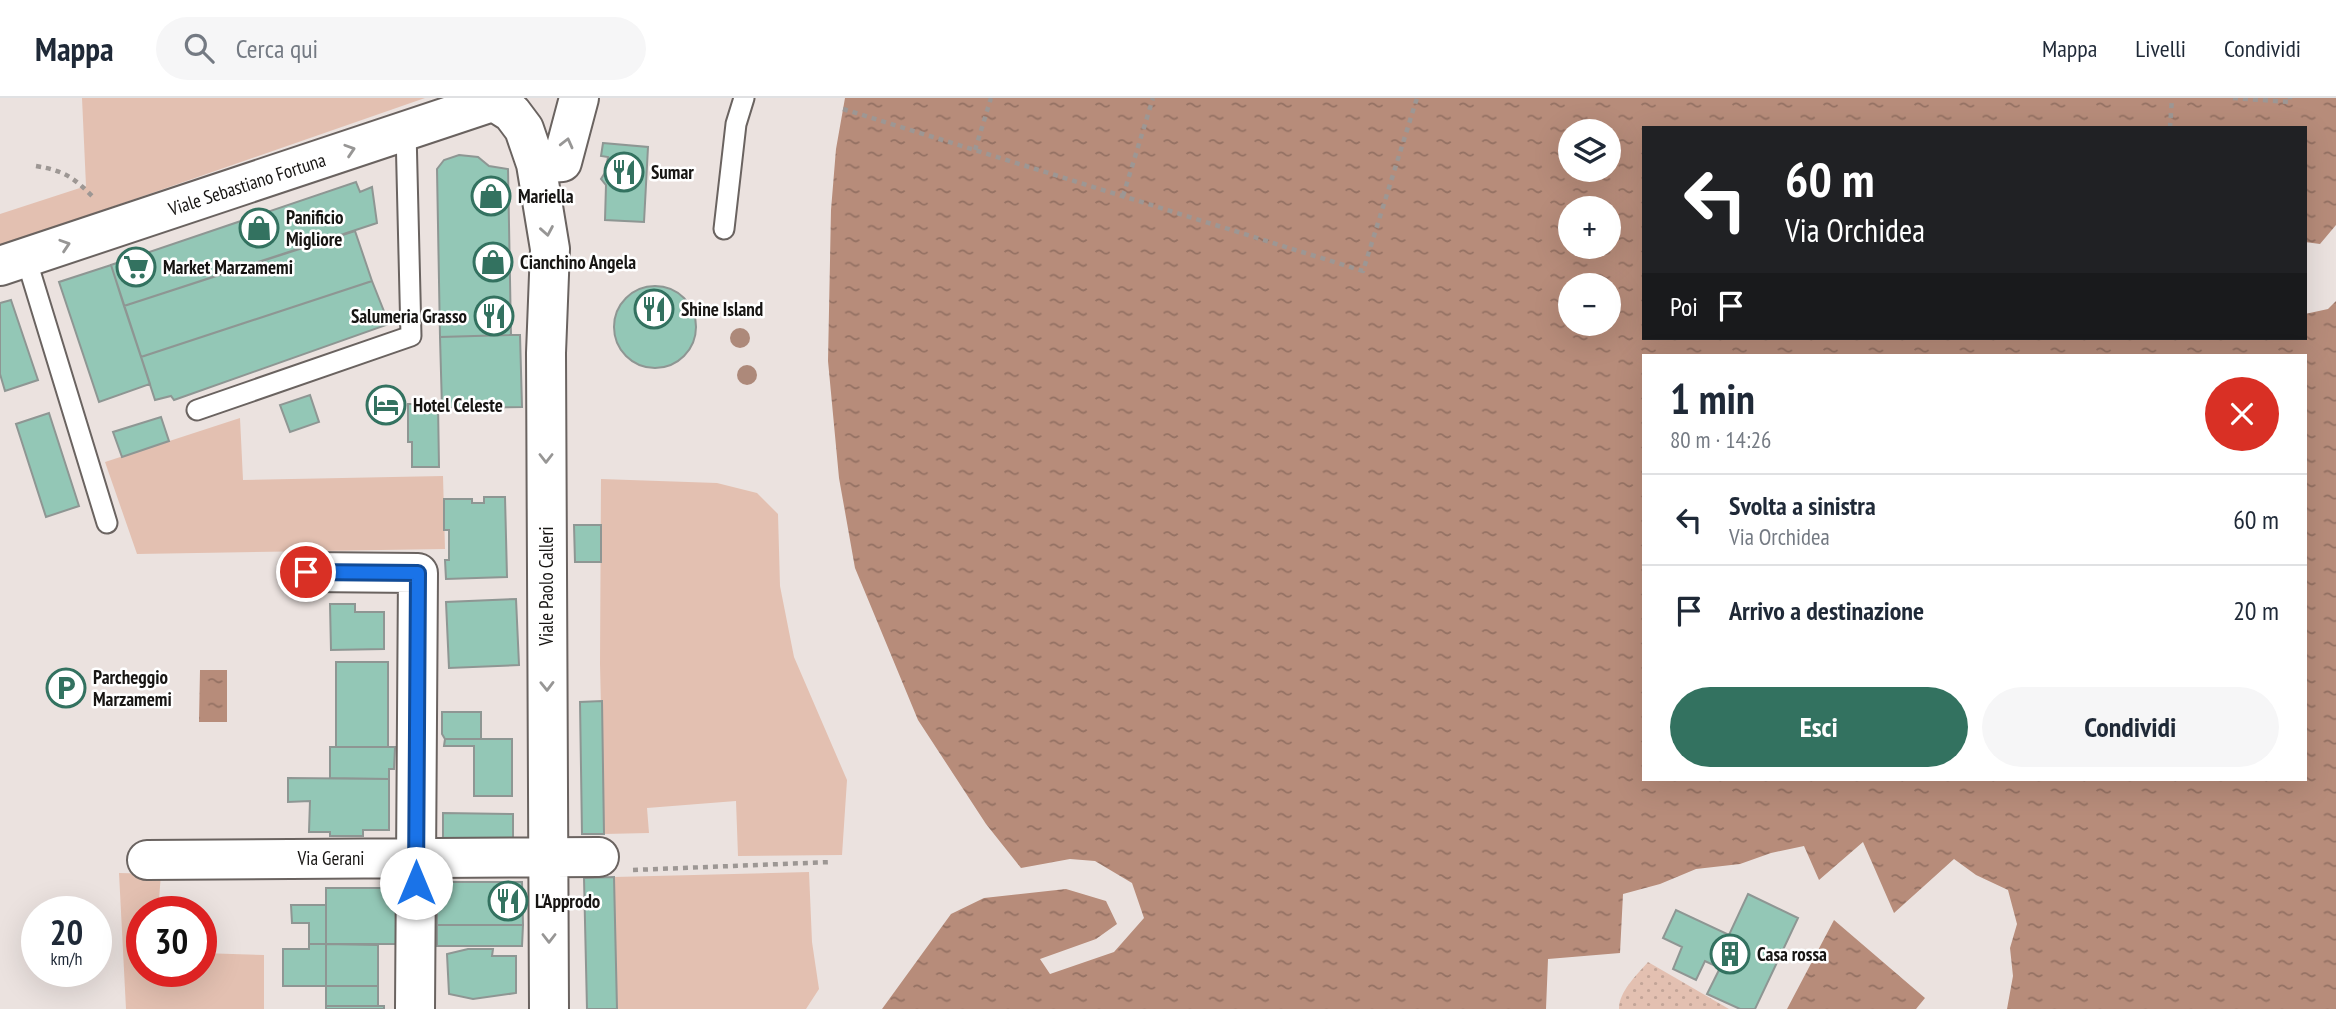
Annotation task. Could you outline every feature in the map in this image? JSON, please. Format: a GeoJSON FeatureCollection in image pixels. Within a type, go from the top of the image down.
{"type":"FeatureCollection","features":[{"type":"Feature","properties":{"kind":"street"},"geometry":{"type":"LineString","coordinates":[[536,164],[562,162],[579,98]]}},
{"type":"Feature","properties":{"kind":"street","name":"Viale Paolo Calleri"},"geometry":{"type":"LineString","coordinates":[[498,100],[524,129],[536,164],[550,249],[546,353],[549,1009]]}},
{"type":"Feature","properties":{"kind":"street","name":"Viale Sebastiano Fortuna"},"geometry":{"type":"LineString","coordinates":[[13,262],[498,100]]}},
{"type":"Feature","properties":{"kind":"street"},"geometry":{"type":"LineString","coordinates":[[306,572],[418,573],[415,1009]]}},
{"type":"Feature","properties":{"kind":"street","name":"Via Gerani"},"geometry":{"type":"LineString","coordinates":[[146,859],[600,857]]}},
{"type":"Feature","properties":{"kind":"lane"},"geometry":{"type":"LineString","coordinates":[[724,229],[736,124],[744,98]]}},
{"type":"Feature","properties":{"kind":"lane"},"geometry":{"type":"LineString","coordinates":[[197,410],[411,337],[405,131]]}},
{"type":"Feature","properties":{"kind":"lane"},"geometry":{"type":"LineString","coordinates":[[13,262],[107,523]]}},
{"type":"Feature","properties":{"kind":"path"},"geometry":{"type":"LineString","coordinates":[[975,150],[991,98]]}},
{"type":"Feature","properties":{"kind":"path"},"geometry":{"type":"LineString","coordinates":[[1123,196],[1153,98]]}},
{"type":"Feature","properties":{"kind":"path"},"geometry":{"type":"LineString","coordinates":[[843,109],[1363,271],[1417,98]]}},
{"type":"Feature","properties":{"kind":"path"},"geometry":{"type":"LineString","coordinates":[[2170,126],[2172,98]]}},
{"type":"Feature","properties":{"kind":"path"},"geometry":{"type":"LineString","coordinates":[[2233,98],[2290,102],[2290,98]]}},
{"type":"Feature","properties":{"kind":"path"},"geometry":{"type":"LineString","coordinates":[[36,166],[73,177],[123,225]]}},
{"type":"Feature","properties":{"kind":"path"},"geometry":{"type":"LineString","coordinates":[[600,857],[599,872],[831,862]]}},
{"type":"Feature","properties":{"kind":"shaded area"},"geometry":{"type":"Polygon","coordinates":[[[82,98],[425,98],[0,246],[0,214],[86,186],[82,98]]]}},
{"type":"Feature","properties":{"kind":"shaded area"},"geometry":{"type":"Polygon","coordinates":[[[240,418],[243,480],[443,476],[445,549],[137,554],[105,462],[240,418]]]}},
{"type":"Feature","properties":{"kind":"shaded area"},"geometry":{"type":"Polygon","coordinates":[[[601,479],[717,483],[757,493],[778,514],[780,586],[794,657],[847,780],[842,855],[738,856],[736,801],[647,808],[649,833],[604,834],[600,664],[601,479]]]}},
{"type":"Feature","properties":{"kind":"shaded area"},"geometry":{"type":"Polygon","coordinates":[[[809,872],[812,942],[819,989],[806,1009],[617,1009],[614,877],[809,872]]]}},
{"type":"Feature","properties":{"kind":"shaded area"},"geometry":{"type":"Polygon","coordinates":[[[119,873],[161,874],[159,896],[126,896],[126,987],[217,987],[217,954],[264,955],[264,1009],[126,1009],[119,873]]]}},
{"type":"Feature","properties":{"kind":"shaded area"},"geometry":{"type":"Polygon","coordinates":[[[1648,962],[1729,1009],[1619,1009],[1625,990],[1648,962]]]}},
{"type":"Feature","properties":{"kind":"water"},"geometry":{"type":"Polygon","coordinates":[[[845,98],[2336,98],[2336,225],[2320,244],[2307,242],[2307,126],[1642,126],[1642,340],[2307,340],[2307,314],[2328,309],[2336,301],[2336,1009],[2007,1009],[2013,976],[2010,948],[2017,924],[2008,890],[1976,875],[1954,859],[1894,913],[1863,842],[1819,880],[1804,846],[1771,853],[1740,864],[1696,869],[1660,884],[1623,894],[1620,953],[1548,959],[1546,1009],[882,1009],[951,914],[984,898],[1066,889],[1106,901],[1117,924],[1096,939],[1040,959],[1050,974],[1114,952],[1144,918],[1132,883],[1095,861],[1070,859],[1021,868],[986,824],[918,720],[855,568],[839,478],[828,361],[831,210],[836,149],[845,98]]]}},
{"type":"Feature","properties":{"kind":"water"},"geometry":{"type":"Polygon","coordinates":[[[200,670],[227,670],[227,722],[199,722],[200,670]]]}},
{"type":"Feature","properties":{"kind":"water"},"geometry":{"type":"Polygon","coordinates":[[[1834,920],[1925,998],[1916,1009],[1787,1009],[1834,920]]]}},
{"type":"Feature","properties":{"kind":"building"},"geometry":{"type":"Polygon","coordinates":[[[603,143],[648,147],[644,222],[605,220],[606,185],[601,179],[606,171],[608,157],[601,156],[603,143]]]}},
{"type":"Feature","properties":{"kind":"building"},"geometry":{"type":"Polygon","coordinates":[[[459,155],[478,157],[489,166],[508,169],[511,335],[440,337],[437,169],[444,160],[459,155]]]}},
{"type":"Feature","properties":{"kind":"building"},"geometry":{"type":"Polygon","coordinates":[[[356,182],[360,192],[372,187],[377,223],[124,306],[111,265],[356,182]]]}},
{"type":"Feature","properties":{"kind":"building"},"geometry":{"type":"Polygon","coordinates":[[[355,231],[372,281],[141,357],[124,306],[355,231]]]}},
{"type":"Feature","properties":{"kind":"building"},"geometry":{"type":"Polygon","coordinates":[[[111,265],[150,384],[99,402],[59,282],[111,265]]]}},
{"type":"Feature","properties":{"kind":"building"},"geometry":{"type":"Polygon","coordinates":[[[372,281],[389,324],[174,400],[171,396],[155,400],[141,357],[372,281]]]}},
{"type":"Feature","properties":{"kind":"building"},"geometry":{"type":"Polygon","coordinates":[[[655,286],[671,290],[684,298],[692,311],[696,327],[692,343],[684,356],[671,364],[655,368],[639,364],[626,356],[618,343],[614,327],[618,311],[626,298],[639,290],[655,286]]]}},
{"type":"Feature","properties":{"kind":"building"},"geometry":{"type":"Polygon","coordinates":[[[11,300],[38,380],[5,391],[0,374],[0,303],[11,300]]]}},
{"type":"Feature","properties":{"kind":"building"},"geometry":{"type":"Polygon","coordinates":[[[520,335],[522,407],[442,408],[440,337],[520,335]]]}},
{"type":"Feature","properties":{"kind":"building"},"geometry":{"type":"Polygon","coordinates":[[[310,395],[319,422],[290,432],[280,405],[310,395]]]}},
{"type":"Feature","properties":{"kind":"building"},"geometry":{"type":"Polygon","coordinates":[[[408,404],[438,404],[439,467],[412,467],[412,442],[408,442],[408,404]]]}},
{"type":"Feature","properties":{"kind":"building"},"geometry":{"type":"Polygon","coordinates":[[[49,413],[79,506],[46,517],[16,424],[49,413]]]}},
{"type":"Feature","properties":{"kind":"building"},"geometry":{"type":"Polygon","coordinates":[[[161,417],[169,441],[122,457],[113,432],[161,417]]]}},
{"type":"Feature","properties":{"kind":"building"},"geometry":{"type":"Polygon","coordinates":[[[484,497],[505,497],[507,577],[446,579],[445,560],[449,560],[449,530],[444,530],[444,499],[472,499],[472,503],[484,503],[484,497]]]}},
{"type":"Feature","properties":{"kind":"building"},"geometry":{"type":"Polygon","coordinates":[[[574,525],[601,525],[601,562],[575,562],[574,525]]]}},
{"type":"Feature","properties":{"kind":"building"},"geometry":{"type":"Polygon","coordinates":[[[516,599],[519,665],[449,668],[446,602],[516,599]]]}},
{"type":"Feature","properties":{"kind":"building"},"geometry":{"type":"Polygon","coordinates":[[[330,604],[355,604],[355,612],[384,612],[384,649],[331,650],[330,604]]]}},
{"type":"Feature","properties":{"kind":"building"},"geometry":{"type":"Polygon","coordinates":[[[336,662],[388,662],[388,747],[336,747],[336,662]]]}},
{"type":"Feature","properties":{"kind":"building"},"geometry":{"type":"Polygon","coordinates":[[[602,701],[604,834],[582,834],[580,702],[602,701]]]}},
{"type":"Feature","properties":{"kind":"building"},"geometry":{"type":"Polygon","coordinates":[[[442,712],[481,712],[481,739],[445,739],[442,734],[442,712]]]}},
{"type":"Feature","properties":{"kind":"building"},"geometry":{"type":"Polygon","coordinates":[[[445,739],[512,739],[512,796],[474,796],[474,746],[444,746],[445,739]]]}},
{"type":"Feature","properties":{"kind":"building"},"geometry":{"type":"Polygon","coordinates":[[[330,747],[395,747],[394,769],[389,769],[389,779],[330,778],[330,747]]]}},
{"type":"Feature","properties":{"kind":"building"},"geometry":{"type":"Polygon","coordinates":[[[288,778],[389,779],[389,830],[363,830],[363,836],[330,836],[330,832],[309,832],[310,801],[288,802],[288,778]]]}},
{"type":"Feature","properties":{"kind":"building"},"geometry":{"type":"Polygon","coordinates":[[[443,813],[513,814],[513,840],[443,840],[443,813]]]}},
{"type":"Feature","properties":{"kind":"building"},"geometry":{"type":"Polygon","coordinates":[[[614,877],[617,1009],[587,1009],[584,878],[614,877]]]}},
{"type":"Feature","properties":{"kind":"building"},"geometry":{"type":"Polygon","coordinates":[[[437,882],[522,882],[523,925],[437,925],[437,882]]]}},
{"type":"Feature","properties":{"kind":"building"},"geometry":{"type":"Polygon","coordinates":[[[326,888],[399,888],[399,944],[326,944],[326,888]]]}},
{"type":"Feature","properties":{"kind":"building","name":"Casa rossa"},"geometry":{"type":"Polygon","coordinates":[[[1748,894],[1798,918],[1755,1009],[1740,1009],[1707,994],[1720,968],[1705,961],[1696,980],[1673,969],[1682,947],[1663,938],[1676,910],[1729,935],[1748,894]]]}},
{"type":"Feature","properties":{"kind":"building"},"geometry":{"type":"Polygon","coordinates":[[[291,905],[326,905],[326,944],[309,944],[309,923],[292,923],[291,905]]]}},
{"type":"Feature","properties":{"kind":"building"},"geometry":{"type":"Polygon","coordinates":[[[437,925],[523,925],[522,946],[437,946],[437,925]]]}},
{"type":"Feature","properties":{"kind":"building"},"geometry":{"type":"Polygon","coordinates":[[[309,944],[326,944],[326,986],[283,986],[283,949],[309,949],[309,944]]]}},
{"type":"Feature","properties":{"kind":"building"},"geometry":{"type":"Polygon","coordinates":[[[326,944],[378,945],[378,986],[326,986],[326,944]]]}},
{"type":"Feature","properties":{"kind":"building"},"geometry":{"type":"Polygon","coordinates":[[[468,949],[493,949],[492,956],[516,956],[516,993],[473,999],[449,994],[447,954],[468,949]]]}},
{"type":"Feature","properties":{"kind":"building"},"geometry":{"type":"Polygon","coordinates":[[[326,986],[378,986],[378,1006],[326,1006],[326,986]]]}},
{"type":"Feature","properties":{"kind":"building"},"geometry":{"type":"Polygon","coordinates":[[[326,1006],[384,1006],[384,1009],[326,1009],[326,1006]]]}},
{"type":"Feature","properties":{"kind":"place","name":"Sumar"},"geometry":{"type":"Point","coordinates":[624,172]}},
{"type":"Feature","properties":{"kind":"place","name":"Mariella"},"geometry":{"type":"Point","coordinates":[491,196]}},
{"type":"Feature","properties":{"kind":"place","name":"Panificio Migliore"},"geometry":{"type":"Point","coordinates":[259,228]}},
{"type":"Feature","properties":{"kind":"place","name":"Cianchino Angela"},"geometry":{"type":"Point","coordinates":[493,262]}},
{"type":"Feature","properties":{"kind":"place","name":"Market Marzamemi"},"geometry":{"type":"Point","coordinates":[136,267]}},
{"type":"Feature","properties":{"kind":"place","name":"Shine Island"},"geometry":{"type":"Point","coordinates":[654,309]}},
{"type":"Feature","properties":{"kind":"place","name":"Salumeria Grasso"},"geometry":{"type":"Point","coordinates":[494,316]}},
{"type":"Feature","properties":{"kind":"place","name":"Hotel Celeste"},"geometry":{"type":"Point","coordinates":[386,405]}},
{"type":"Feature","properties":{"kind":"place","name":"Parcheggio Marzamemi"},"geometry":{"type":"Point","coordinates":[66,688]}},
{"type":"Feature","properties":{"kind":"place","name":"L'Approdo"},"geometry":{"type":"Point","coordinates":[508,901]}},
{"type":"Feature","properties":{"kind":"place","name":"Casa rossa"},"geometry":{"type":"Point","coordinates":[1730,954]}},
{"type":"Feature","properties":{"kind":"route"},"geometry":{"type":"LineString","coordinates":[[306,572],[418,573],[416,883]]}}]}
